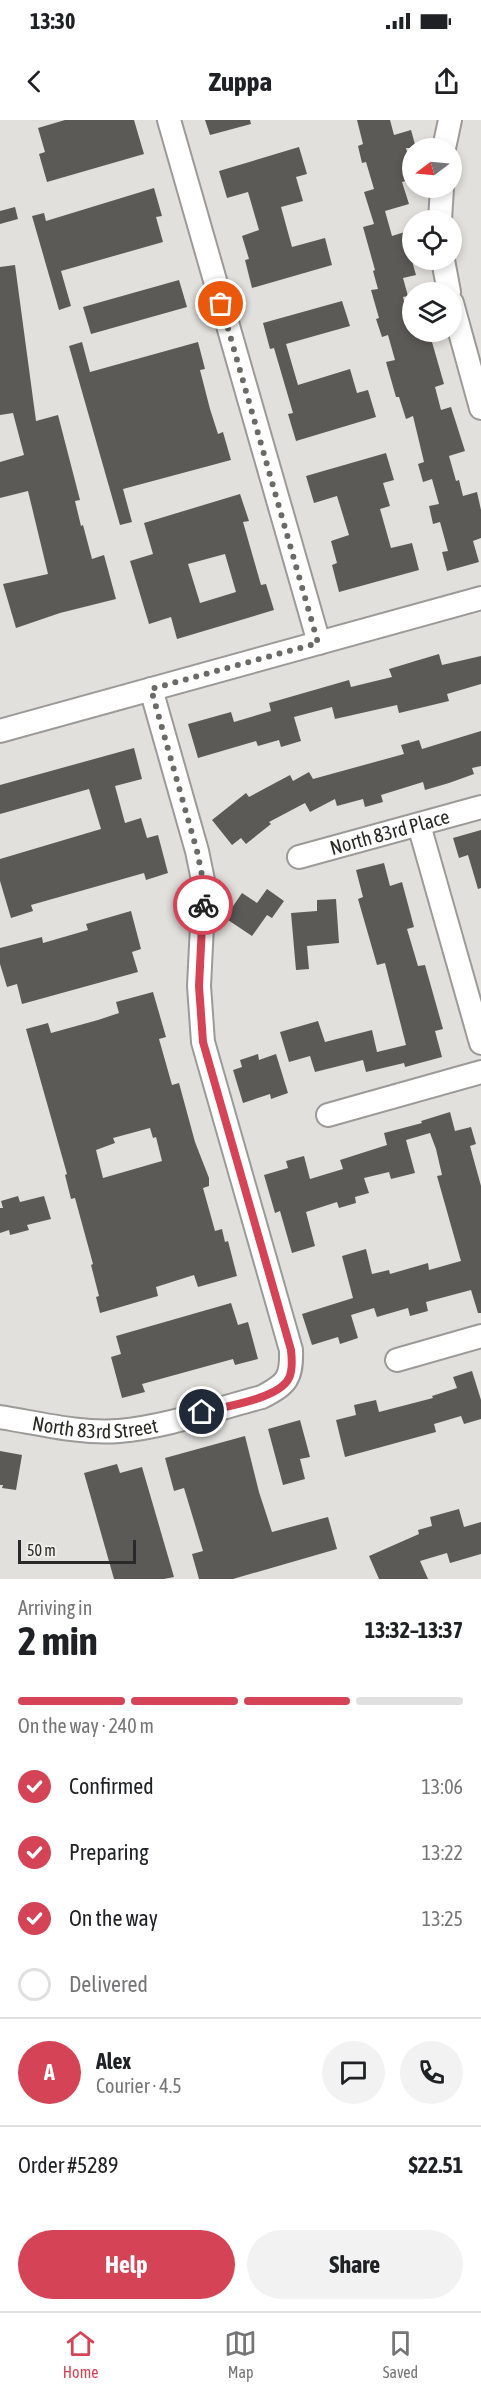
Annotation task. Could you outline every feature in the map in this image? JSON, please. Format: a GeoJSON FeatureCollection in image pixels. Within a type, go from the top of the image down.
{"type":"FeatureCollection","features":[{"type":"Feature","properties":{"kind":"street"},"geometry":{"type":"LineString","coordinates":[[169,120],[318,643]]}},
{"type":"Feature","properties":{"kind":"street"},"geometry":{"type":"LineString","coordinates":[[446,138],[450,120]]}},
{"type":"Feature","properties":{"kind":"street"},"geometry":{"type":"LineString","coordinates":[[462,339],[481,408]]}},
{"type":"Feature","properties":{"kind":"street"},"geometry":{"type":"LineString","coordinates":[[0,731],[481,598]]}},
{"type":"Feature","properties":{"kind":"street","name":"North 83rd Street"},"geometry":{"type":"LineString","coordinates":[[0,1417],[83,1430],[117,1431],[141,1428],[262,1397],[276,1390],[288,1379],[292,1365],[291,1350],[203,1042],[199,986],[204,885],[197,851],[151,689]]}},
{"type":"Feature","properties":{"kind":"street","name":"North 83rd Place"},"geometry":{"type":"LineString","coordinates":[[299,857],[481,807]]}},
{"type":"Feature","properties":{"kind":"street"},"geometry":{"type":"LineString","coordinates":[[418,825],[481,1043]]}},
{"type":"Feature","properties":{"kind":"street"},"geometry":{"type":"LineString","coordinates":[[328,1115],[481,1072]]}},
{"type":"Feature","properties":{"kind":"street"},"geometry":{"type":"LineString","coordinates":[[397,1360],[481,1336]]}},
{"type":"Feature","properties":{"kind":"building"},"geometry":{"type":"Polygon","coordinates":[[[65,120],[134,120],[144,154],[47,182],[39,154],[45,152],[38,128],[65,120]]]}},
{"type":"Feature","properties":{"kind":"building"},"geometry":{"type":"Polygon","coordinates":[[[205,120],[250,120],[251,124],[210,135],[205,120]]]}},
{"type":"Feature","properties":{"kind":"building"},"geometry":{"type":"Polygon","coordinates":[[[357,120],[390,120],[394,135],[411,130],[413,138],[402,138],[402,198],[407,198],[409,204],[385,211],[392,236],[402,233],[402,270],[415,270],[416,275],[403,278],[404,282],[402,282],[402,342],[432,342],[444,384],[435,387],[441,410],[451,407],[465,451],[449,456],[456,481],[459,480],[463,496],[477,492],[481,510],[481,538],[473,541],[479,562],[447,571],[442,552],[448,551],[440,522],[433,524],[429,506],[439,504],[432,479],[423,482],[418,464],[424,462],[413,416],[406,419],[399,397],[396,397],[386,362],[395,360],[388,335],[382,337],[376,319],[379,318],[371,290],[378,289],[363,227],[374,224],[364,192],[374,189],[366,162],[362,163],[358,146],[363,144],[357,120]]]}},
{"type":"Feature","properties":{"kind":"building"},"geometry":{"type":"Polygon","coordinates":[[[299,147],[307,174],[296,177],[303,201],[281,207],[292,247],[325,238],[332,265],[252,288],[245,260],[249,259],[242,236],[259,230],[248,192],[227,198],[219,171],[299,147]]]}},
{"type":"Feature","properties":{"kind":"building"},"geometry":{"type":"Polygon","coordinates":[[[154,188],[162,216],[156,217],[163,242],[61,271],[71,306],[59,310],[32,216],[44,213],[46,221],[154,188]]]}},
{"type":"Feature","properties":{"kind":"building"},"geometry":{"type":"Polygon","coordinates":[[[15,207],[18,219],[0,224],[0,211],[15,207]]]}},
{"type":"Feature","properties":{"kind":"building"},"geometry":{"type":"Polygon","coordinates":[[[15,265],[36,421],[58,415],[80,500],[75,501],[81,526],[83,525],[92,559],[104,555],[116,599],[60,613],[16,628],[3,584],[48,574],[28,491],[0,498],[0,462],[24,455],[13,413],[0,415],[0,267],[15,265]]]}},
{"type":"Feature","properties":{"kind":"building"},"geometry":{"type":"Polygon","coordinates":[[[179,280],[187,307],[91,334],[83,307],[179,280]]]}},
{"type":"Feature","properties":{"kind":"building"},"geometry":{"type":"Polygon","coordinates":[[[342,301],[350,326],[286,344],[298,385],[350,369],[357,393],[368,390],[376,417],[296,441],[288,414],[293,413],[274,348],[270,349],[263,323],[342,301]]]}},
{"type":"Feature","properties":{"kind":"building"},"geometry":{"type":"Polygon","coordinates":[[[82,342],[90,372],[198,342],[205,369],[200,370],[210,409],[218,434],[223,432],[231,460],[123,489],[132,522],[120,525],[69,346],[82,342]]]}},
{"type":"Feature","properties":{"kind":"building"},"geometry":{"type":"Polygon","coordinates":[[[386,453],[394,480],[383,483],[390,506],[380,509],[391,548],[412,543],[419,570],[339,592],[332,565],[337,563],[331,541],[349,535],[337,496],[314,503],[306,476],[386,453]]]}},
{"type":"Feature","properties":{"kind":"building"},"geometry":{"type":"Polygon","coordinates":[[[240,494],[249,521],[243,522],[261,585],[266,584],[274,610],[177,639],[171,617],[149,624],[130,561],[153,554],[144,523],[240,494]],[[225,554],[188,564],[200,603],[236,592],[225,554]]]}},
{"type":"Feature","properties":{"kind":"building"},"geometry":{"type":"Polygon","coordinates":[[[439,654],[442,665],[481,656],[481,684],[447,694],[449,701],[399,713],[397,705],[335,719],[332,707],[294,717],[301,741],[281,747],[279,740],[258,746],[256,741],[198,758],[188,724],[231,712],[234,722],[271,711],[269,703],[349,680],[351,687],[392,677],[389,669],[439,654]]]}},
{"type":"Feature","properties":{"kind":"building"},"geometry":{"type":"Polygon","coordinates":[[[481,731],[481,766],[472,768],[474,774],[449,783],[425,790],[423,782],[381,795],[383,802],[365,807],[363,799],[337,806],[335,799],[310,812],[305,803],[269,822],[271,824],[246,844],[241,838],[232,845],[212,820],[246,793],[249,797],[290,775],[293,781],[309,772],[313,779],[404,754],[401,745],[419,740],[422,749],[481,731]]]}},
{"type":"Feature","properties":{"kind":"building"},"geometry":{"type":"Polygon","coordinates":[[[134,748],[142,779],[115,786],[125,823],[141,818],[147,838],[158,835],[168,873],[146,880],[144,873],[31,905],[33,911],[11,918],[0,881],[0,859],[101,829],[89,789],[0,814],[0,785],[134,748]]]}},
{"type":"Feature","properties":{"kind":"building"},"geometry":{"type":"Polygon","coordinates":[[[481,830],[481,888],[478,889],[468,855],[459,858],[453,838],[481,830]]]}},
{"type":"Feature","properties":{"kind":"building"},"geometry":{"type":"Polygon","coordinates":[[[384,863],[390,886],[402,882],[414,927],[407,929],[418,966],[425,965],[443,1029],[435,1031],[442,1057],[405,1067],[404,1063],[366,1072],[363,1060],[315,1072],[310,1056],[289,1062],[280,1032],[318,1021],[325,1042],[372,1030],[377,1052],[406,1045],[385,963],[377,965],[358,899],[363,897],[356,870],[384,863]]]}},
{"type":"Feature","properties":{"kind":"building"},"geometry":{"type":"Polygon","coordinates":[[[267,889],[284,901],[272,918],[267,915],[252,936],[225,918],[242,893],[257,903],[267,889]]]}},
{"type":"Feature","properties":{"kind":"building"},"geometry":{"type":"Polygon","coordinates":[[[336,899],[339,943],[307,946],[309,969],[296,970],[291,913],[317,911],[317,900],[336,899]]]}},
{"type":"Feature","properties":{"kind":"building"},"geometry":{"type":"Polygon","coordinates":[[[131,911],[141,949],[132,952],[138,972],[22,1004],[17,984],[7,987],[0,964],[0,948],[42,937],[43,943],[88,930],[86,924],[131,911]]]}},
{"type":"Feature","properties":{"kind":"building"},"geometry":{"type":"Polygon","coordinates":[[[153,992],[166,1037],[159,1039],[172,1085],[179,1083],[195,1142],[209,1178],[209,1186],[203,1188],[215,1231],[222,1229],[225,1242],[228,1241],[237,1276],[198,1287],[194,1275],[156,1287],[158,1296],[100,1313],[96,1297],[99,1296],[91,1265],[93,1264],[75,1198],[71,1199],[65,1175],[67,1174],[26,1029],[48,1023],[51,1033],[98,1020],[119,1013],[116,1002],[153,992]],[[150,1128],[113,1138],[115,1143],[96,1150],[103,1178],[162,1161],[156,1137],[153,1138],[150,1128]]]}},
{"type":"Feature","properties":{"kind":"building"},"geometry":{"type":"Polygon","coordinates":[[[258,1054],[259,1060],[276,1054],[288,1093],[271,1099],[270,1094],[243,1103],[233,1070],[242,1067],[240,1060],[258,1054]]]}},
{"type":"Feature","properties":{"kind":"building"},"geometry":{"type":"Polygon","coordinates":[[[450,1112],[455,1131],[471,1127],[476,1144],[470,1146],[481,1186],[481,1313],[478,1313],[471,1290],[426,1302],[428,1311],[410,1316],[408,1308],[377,1317],[374,1308],[351,1315],[358,1338],[340,1344],[338,1337],[312,1345],[302,1314],[353,1298],[342,1256],[366,1249],[372,1274],[389,1270],[390,1274],[428,1263],[429,1270],[461,1261],[437,1176],[442,1175],[436,1149],[430,1133],[406,1140],[415,1173],[391,1179],[389,1172],[364,1178],[369,1193],[355,1197],[356,1203],[339,1208],[337,1202],[306,1212],[315,1246],[292,1253],[280,1211],[275,1213],[264,1175],[288,1168],[286,1161],[304,1156],[310,1179],[343,1169],[340,1160],[387,1145],[384,1133],[422,1123],[421,1121],[450,1112]]]}},
{"type":"Feature","properties":{"kind":"building"},"geometry":{"type":"Polygon","coordinates":[[[18,1196],[20,1202],[44,1196],[51,1219],[27,1225],[29,1230],[10,1235],[9,1230],[0,1233],[0,1208],[3,1208],[1,1201],[18,1196]]]}},
{"type":"Feature","properties":{"kind":"building"},"geometry":{"type":"Polygon","coordinates":[[[231,1303],[238,1325],[248,1322],[258,1359],[235,1365],[233,1359],[142,1384],[145,1392],[122,1398],[111,1357],[121,1354],[116,1336],[231,1303]]]}},
{"type":"Feature","properties":{"kind":"building"},"geometry":{"type":"Polygon","coordinates":[[[472,1371],[481,1400],[481,1419],[464,1424],[461,1416],[434,1424],[436,1432],[345,1457],[336,1420],[356,1415],[354,1405],[376,1400],[379,1412],[433,1398],[432,1396],[457,1388],[453,1377],[472,1371]]]}},
{"type":"Feature","properties":{"kind":"building"},"geometry":{"type":"Polygon","coordinates":[[[300,1420],[310,1457],[300,1459],[305,1479],[283,1485],[268,1429],[300,1420]]]}},
{"type":"Feature","properties":{"kind":"building"},"geometry":{"type":"Polygon","coordinates":[[[245,1436],[272,1532],[328,1517],[337,1549],[233,1579],[199,1579],[192,1554],[203,1551],[184,1488],[174,1491],[165,1458],[245,1436]]]}},
{"type":"Feature","properties":{"kind":"building"},"geometry":{"type":"Polygon","coordinates":[[[0,1451],[22,1455],[16,1490],[2,1488],[3,1485],[0,1485],[0,1451]]]}},
{"type":"Feature","properties":{"kind":"building"},"geometry":{"type":"Polygon","coordinates":[[[117,1464],[120,1473],[142,1467],[174,1577],[114,1579],[84,1473],[117,1464]]]}},
{"type":"Feature","properties":{"kind":"building"},"geometry":{"type":"Polygon","coordinates":[[[459,1509],[464,1527],[481,1522],[481,1554],[450,1563],[447,1553],[420,1561],[428,1579],[379,1579],[369,1556],[419,1534],[418,1530],[432,1526],[430,1517],[459,1509]]]}},
{"type":"Feature","properties":{"kind":"way so far"},"geometry":{"type":"LineString","coordinates":[[203,905],[204,885],[197,851],[151,689],[318,643],[221,304]]}},
{"type":"Feature","properties":{"kind":"route"},"geometry":{"type":"LineString","coordinates":[[202,1412],[262,1397],[276,1390],[288,1379],[292,1365],[291,1350],[203,1042],[199,986],[202,963],[203,905]]}}]}
